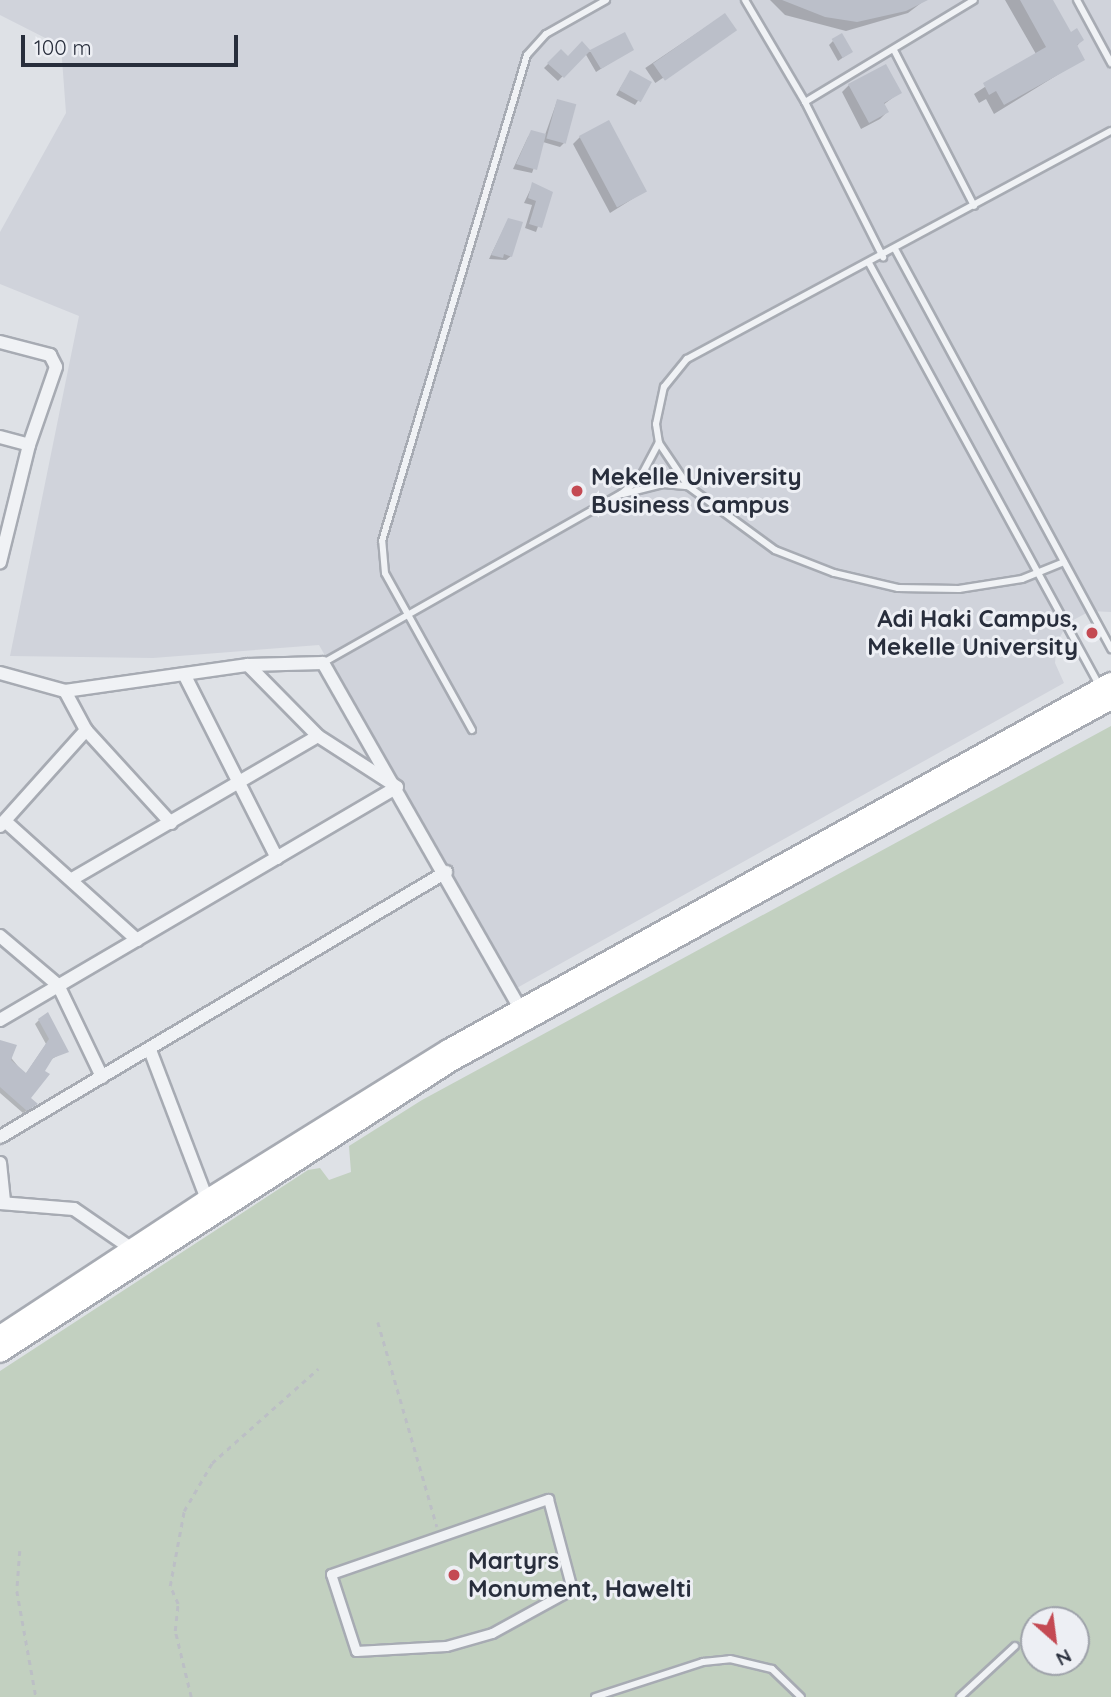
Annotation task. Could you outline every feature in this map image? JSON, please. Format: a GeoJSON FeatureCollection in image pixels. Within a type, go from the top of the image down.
{"type":"FeatureCollection","features":[{"type":"Feature","properties":{"kind":"main road"},"geometry":{"type":"LineString","coordinates":[[0,1335],[207,1199],[520,1008],[1108,690]]}},
{"type":"Feature","properties":{"kind":"main road"},"geometry":{"type":"LineString","coordinates":[[0,1353],[451,1062],[1108,690]]}},
{"type":"Feature","properties":{"kind":"street"},"geometry":{"type":"LineString","coordinates":[[0,342],[50,355],[56,367],[29,445],[0,562]]}},
{"type":"Feature","properties":{"kind":"street"},"geometry":{"type":"LineString","coordinates":[[0,437],[29,445]]}},
{"type":"Feature","properties":{"kind":"street"},"geometry":{"type":"LineString","coordinates":[[0,673],[65,691],[248,665],[323,663],[397,787],[520,1008]]}},
{"type":"Feature","properties":{"kind":"street"},"geometry":{"type":"LineString","coordinates":[[248,665],[318,736],[397,787]]}},
{"type":"Feature","properties":{"kind":"street"},"geometry":{"type":"LineString","coordinates":[[185,676],[277,858]]}},
{"type":"Feature","properties":{"kind":"street"},"geometry":{"type":"LineString","coordinates":[[65,691],[86,730],[171,823]]}},
{"type":"Feature","properties":{"kind":"street"},"geometry":{"type":"LineString","coordinates":[[86,730],[2,823],[74,878],[137,940]]}},
{"type":"Feature","properties":{"kind":"street"},"geometry":{"type":"LineString","coordinates":[[74,878],[318,736]]}},
{"type":"Feature","properties":{"kind":"street"},"geometry":{"type":"LineString","coordinates":[[0,1020],[397,787]]}},
{"type":"Feature","properties":{"kind":"street"},"geometry":{"type":"LineString","coordinates":[[0,1137],[446,873]]}},
{"type":"Feature","properties":{"kind":"street"},"geometry":{"type":"LineString","coordinates":[[0,936],[58,985],[102,1077]]}},
{"type":"Feature","properties":{"kind":"street"},"geometry":{"type":"LineString","coordinates":[[150,1050],[207,1199]]}},
{"type":"Feature","properties":{"kind":"street"},"geometry":{"type":"LineString","coordinates":[[0,1163],[2,1203],[74,1209],[132,1249]]}},
{"type":"Feature","properties":{"kind":"street"},"geometry":{"type":"LineString","coordinates":[[548,1499],[572,1589],[492,1633],[458,1643],[356,1651],[331,1574],[548,1499]]}},
{"type":"Feature","properties":{"kind":"lane"},"geometry":{"type":"LineString","coordinates":[[472,730],[385,573],[382,541],[527,55],[546,34],[606,0]]}},
{"type":"Feature","properties":{"kind":"lane"},"geometry":{"type":"LineString","coordinates":[[745,0],[805,102],[884,257]]}},
{"type":"Feature","properties":{"kind":"lane"},"geometry":{"type":"LineString","coordinates":[[805,102],[895,52],[974,0]]}},
{"type":"Feature","properties":{"kind":"lane"},"geometry":{"type":"LineString","coordinates":[[1077,0],[1111,63]]}},
{"type":"Feature","properties":{"kind":"lane"},"geometry":{"type":"LineString","coordinates":[[895,52],[974,205]]}},
{"type":"Feature","properties":{"kind":"lane"},"geometry":{"type":"LineString","coordinates":[[1064,562],[1040,574],[959,589],[898,588],[866,581],[775,550],[688,486],[659,443],[656,424],[664,387],[673,371],[1111,131]]}},
{"type":"Feature","properties":{"kind":"lane"},"geometry":{"type":"LineString","coordinates":[[895,249],[1111,649]]}},
{"type":"Feature","properties":{"kind":"lane"},"geometry":{"type":"LineString","coordinates":[[869,263],[1040,574],[1108,690]]}},
{"type":"Feature","properties":{"kind":"lane"},"geometry":{"type":"LineString","coordinates":[[323,663],[621,494],[640,478],[659,443]]}},
{"type":"Feature","properties":{"kind":"lane"},"geometry":{"type":"LineString","coordinates":[[621,494],[663,484],[688,486]]}},
{"type":"Feature","properties":{"kind":"lane"},"geometry":{"type":"LineString","coordinates":[[960,1697],[1015,1646]]}},
{"type":"Feature","properties":{"kind":"lane"},"geometry":{"type":"LineString","coordinates":[[595,1697],[703,1662],[730,1659],[772,1669],[801,1697]]}},
{"type":"Feature","properties":{"kind":"path"},"geometry":{"type":"LineString","coordinates":[[378,1322],[440,1537]]}},
{"type":"Feature","properties":{"kind":"path"},"geometry":{"type":"LineString","coordinates":[[191,1697],[174,1631],[178,1604],[170,1586],[184,1511],[212,1463],[318,1369]]}},
{"type":"Feature","properties":{"kind":"path"},"geometry":{"type":"LineString","coordinates":[[20,1551],[17,1591],[36,1697]]}},
{"type":"Feature","properties":{"kind":"shaded area","name":"Mekelle University Business Campus"},"geometry":{"type":"Polygon","coordinates":[[[0,0],[1111,0],[1111,612],[1090,611],[1068,623],[1057,642],[1055,663],[1064,683],[515,989],[319,645],[153,658],[10,656],[79,316],[0,284],[0,232],[66,113],[61,46],[0,15],[0,0]]]}},
{"type":"Feature","properties":{"kind":"green space"},"geometry":{"type":"Polygon","coordinates":[[[1111,726],[1111,1697],[0,1697],[0,1371],[308,1170],[320,1168],[329,1180],[351,1172],[349,1146],[422,1100],[1111,726]]]}},
{"type":"Feature","properties":{"kind":"building"},"geometry":{"type":"Polygon","coordinates":[[[782,0],[928,0],[906,11],[857,22],[825,17],[782,0]]]}},
{"type":"Feature","properties":{"kind":"building"},"geometry":{"type":"Polygon","coordinates":[[[1020,0],[1053,0],[1071,32],[1077,28],[1084,40],[1077,45],[1085,60],[1004,105],[996,91],[989,95],[983,83],[1046,47],[1020,0]]]}},
{"type":"Feature","properties":{"kind":"building"},"geometry":{"type":"Polygon","coordinates":[[[725,13],[737,30],[665,81],[653,63],[725,13]]]}},
{"type":"Feature","properties":{"kind":"building"},"geometry":{"type":"Polygon","coordinates":[[[625,32],[634,50],[601,69],[590,51],[564,78],[547,63],[561,49],[568,56],[582,41],[590,50],[625,32]]]}},
{"type":"Feature","properties":{"kind":"building"},"geometry":{"type":"Polygon","coordinates":[[[842,33],[853,52],[843,58],[832,39],[842,33]]]}},
{"type":"Feature","properties":{"kind":"building"},"geometry":{"type":"Polygon","coordinates":[[[886,64],[902,93],[884,103],[889,112],[869,123],[848,84],[886,64]]]}},
{"type":"Feature","properties":{"kind":"building"},"geometry":{"type":"Polygon","coordinates":[[[630,70],[652,82],[641,102],[619,90],[630,70]]]}},
{"type":"Feature","properties":{"kind":"building"},"geometry":{"type":"Polygon","coordinates":[[[557,99],[576,104],[566,144],[546,139],[557,99]]]}},
{"type":"Feature","properties":{"kind":"building"},"geometry":{"type":"Polygon","coordinates":[[[609,120],[647,192],[617,207],[579,136],[609,120]]]}},
{"type":"Feature","properties":{"kind":"building"},"geometry":{"type":"Polygon","coordinates":[[[531,130],[546,134],[537,170],[516,164],[531,130]]]}},
{"type":"Feature","properties":{"kind":"building"},"geometry":{"type":"Polygon","coordinates":[[[532,182],[553,192],[542,228],[529,224],[536,201],[528,198],[532,182]]]}},
{"type":"Feature","properties":{"kind":"building"},"geometry":{"type":"Polygon","coordinates":[[[508,218],[523,222],[512,257],[504,254],[503,258],[491,255],[508,218]]]}},
{"type":"Feature","properties":{"kind":"building"},"geometry":{"type":"Polygon","coordinates":[[[48,1012],[69,1052],[53,1058],[45,1071],[50,1074],[31,1098],[38,1104],[27,1111],[0,1087],[0,1040],[17,1045],[11,1060],[26,1073],[49,1039],[38,1019],[48,1012]]]}},
{"type":"Feature","properties":{"kind":"place","name":"Mekelle University Business Campus"},"geometry":{"type":"Point","coordinates":[577,491]}},
{"type":"Feature","properties":{"kind":"place","name":"Adi Haki Campus, Mekelle University"},"geometry":{"type":"Point","coordinates":[1092,633]}},
{"type":"Feature","properties":{"kind":"place","name":"Martyrs Monument, Hawelti"},"geometry":{"type":"Point","coordinates":[454,1575]}}]}
